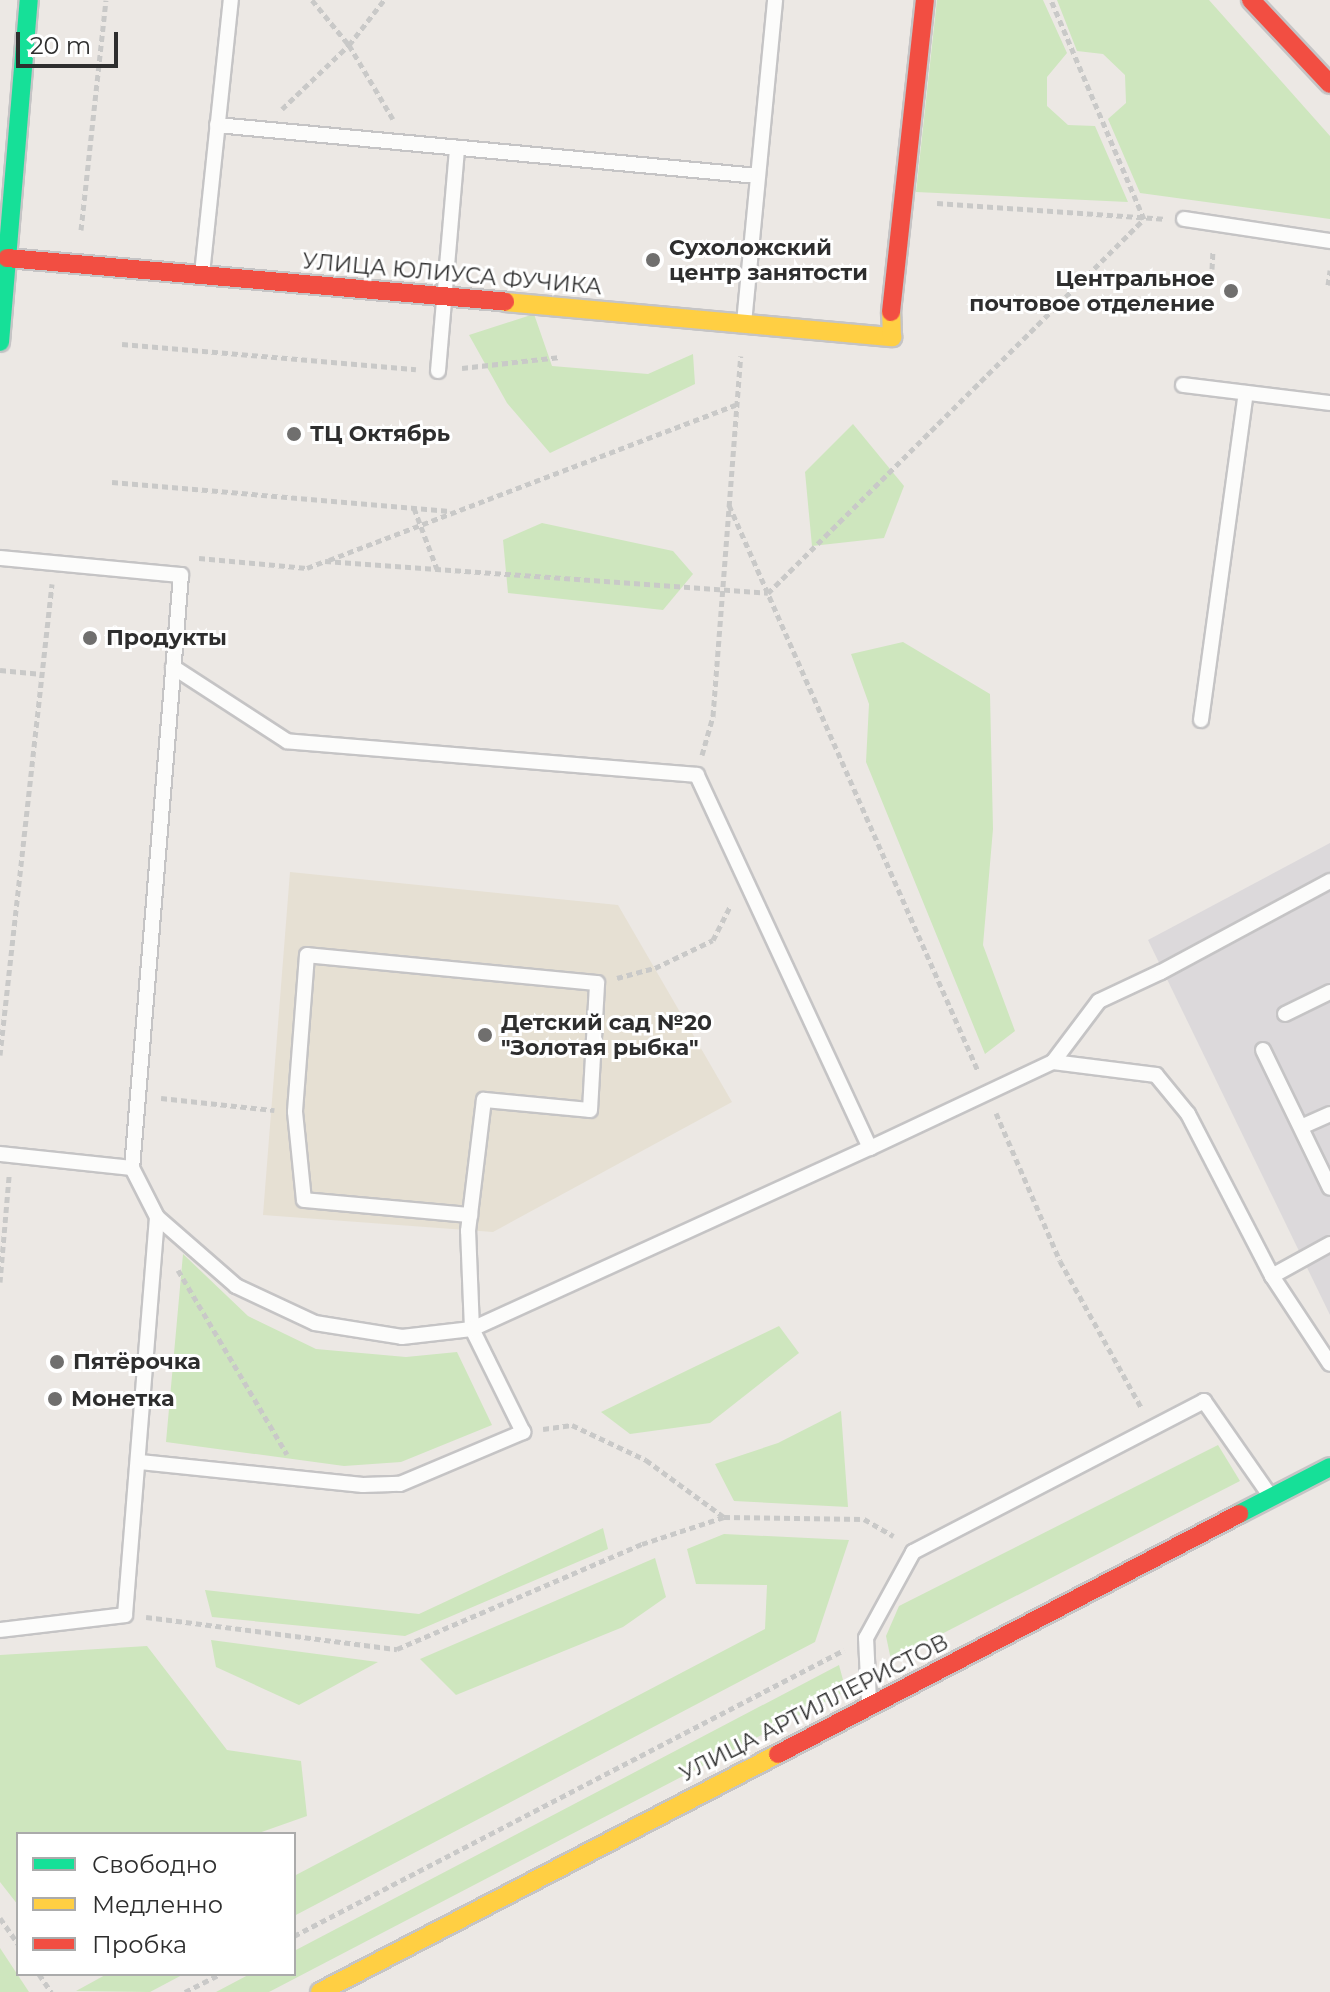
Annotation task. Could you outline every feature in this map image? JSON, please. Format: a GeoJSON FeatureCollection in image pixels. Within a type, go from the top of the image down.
{"type":"FeatureCollection","features":[{"type":"Feature","properties":{"kind":"street"},"geometry":{"type":"LineString","coordinates":[[0,342],[29,0]]}},
{"type":"Feature","properties":{"kind":"street"},"geometry":{"type":"LineString","coordinates":[[902,201],[925,0]]}},
{"type":"Feature","properties":{"kind":"street"},"geometry":{"type":"LineString","coordinates":[[1251,0],[1330,84]]}},
{"type":"Feature","properties":{"kind":"street","name":"УЛИЦА ЮЛИУСА ФУЧИКА"},"geometry":{"type":"LineString","coordinates":[[7,258],[892,337],[891,295],[902,201]]}},
{"type":"Feature","properties":{"kind":"street","name":"УЛИЦА АРТИЛЛЕРИСТОВ"},"geometry":{"type":"LineString","coordinates":[[320,1992],[1330,1467]]}},
{"type":"Feature","properties":{"kind":"lane"},"geometry":{"type":"LineString","coordinates":[[202,276],[231,0]]}},
{"type":"Feature","properties":{"kind":"lane"},"geometry":{"type":"LineString","coordinates":[[744,323],[775,0]]}},
{"type":"Feature","properties":{"kind":"lane"},"geometry":{"type":"LineString","coordinates":[[217,125],[758,176]]}},
{"type":"Feature","properties":{"kind":"lane"},"geometry":{"type":"LineString","coordinates":[[438,371],[457,148]]}},
{"type":"Feature","properties":{"kind":"lane"},"geometry":{"type":"LineString","coordinates":[[1184,219],[1330,241]]}},
{"type":"Feature","properties":{"kind":"lane"},"geometry":{"type":"LineString","coordinates":[[1183,385],[1330,403]]}},
{"type":"Feature","properties":{"kind":"lane"},"geometry":{"type":"LineString","coordinates":[[1201,720],[1246,393]]}},
{"type":"Feature","properties":{"kind":"lane"},"geometry":{"type":"LineString","coordinates":[[0,558],[181,575],[132,1168],[157,1217],[236,1286],[315,1323],[402,1337],[472,1329],[988,1095],[1053,1062],[1099,1001],[1161,972],[1330,881]]}},
{"type":"Feature","properties":{"kind":"lane"},"geometry":{"type":"LineString","coordinates":[[173,667],[287,741],[697,775],[870,1148]]}},
{"type":"Feature","properties":{"kind":"lane"},"geometry":{"type":"LineString","coordinates":[[140,1462],[363,1485],[400,1484],[523,1432],[472,1329],[470,1215],[484,1100],[590,1110],[597,983],[307,955],[295,1112],[304,1200],[470,1215]]}},
{"type":"Feature","properties":{"kind":"lane"},"geometry":{"type":"LineString","coordinates":[[1285,1014],[1330,992]]}},
{"type":"Feature","properties":{"kind":"lane"},"geometry":{"type":"LineString","coordinates":[[1263,1050],[1330,1188]]}},
{"type":"Feature","properties":{"kind":"lane"},"geometry":{"type":"LineString","coordinates":[[1053,1062],[1156,1075],[1188,1114],[1272,1276],[1330,1364]]}},
{"type":"Feature","properties":{"kind":"lane"},"geometry":{"type":"LineString","coordinates":[[1301,1127],[1330,1114]]}},
{"type":"Feature","properties":{"kind":"lane"},"geometry":{"type":"LineString","coordinates":[[5,1154],[132,1168]]}},
{"type":"Feature","properties":{"kind":"lane"},"geometry":{"type":"LineString","coordinates":[[0,1630],[125,1615],[140,1462],[157,1217]]}},
{"type":"Feature","properties":{"kind":"lane"},"geometry":{"type":"LineString","coordinates":[[1272,1276],[1330,1244]]}},
{"type":"Feature","properties":{"kind":"lane"},"geometry":{"type":"LineString","coordinates":[[869,1707],[866,1638],[913,1552],[1152,1427],[1204,1401],[1272,1498]]}},
{"type":"Feature","properties":{"kind":"path"},"geometry":{"type":"LineString","coordinates":[[77,265],[106,0]]}},
{"type":"Feature","properties":{"kind":"path"},"geometry":{"type":"LineString","coordinates":[[312,0],[349,45],[409,143]]}},
{"type":"Feature","properties":{"kind":"path"},"geometry":{"type":"LineString","coordinates":[[262,129],[349,45],[384,0]]}},
{"type":"Feature","properties":{"kind":"path"},"geometry":{"type":"LineString","coordinates":[[1051,0],[1144,219]]}},
{"type":"Feature","properties":{"kind":"path"},"geometry":{"type":"LineString","coordinates":[[902,201],[1144,219],[1184,219]]}},
{"type":"Feature","properties":{"kind":"path"},"geometry":{"type":"LineString","coordinates":[[325,561],[768,593],[1144,219]]}},
{"type":"Feature","properties":{"kind":"path"},"geometry":{"type":"LineString","coordinates":[[1212,269],[1213,251]]}},
{"type":"Feature","properties":{"kind":"path"},"geometry":{"type":"LineString","coordinates":[[1328,285],[1330,270]]}},
{"type":"Feature","properties":{"kind":"path"},"geometry":{"type":"LineString","coordinates":[[697,775],[713,716],[735,405],[744,323]]}},
{"type":"Feature","properties":{"kind":"path"},"geometry":{"type":"LineString","coordinates":[[122,344],[438,371],[560,357]]}},
{"type":"Feature","properties":{"kind":"path"},"geometry":{"type":"LineString","coordinates":[[181,575],[182,557],[307,568],[735,405]]}},
{"type":"Feature","properties":{"kind":"path"},"geometry":{"type":"LineString","coordinates":[[112,482],[455,512]]}},
{"type":"Feature","properties":{"kind":"path"},"geometry":{"type":"LineString","coordinates":[[729,505],[1060,1261],[1152,1427]]}},
{"type":"Feature","properties":{"kind":"path"},"geometry":{"type":"LineString","coordinates":[[414,508],[437,569]]}},
{"type":"Feature","properties":{"kind":"path"},"geometry":{"type":"LineString","coordinates":[[0,1055],[54,564]]}},
{"type":"Feature","properties":{"kind":"path"},"geometry":{"type":"LineString","coordinates":[[0,670],[42,674]]}},
{"type":"Feature","properties":{"kind":"path"},"geometry":{"type":"LineString","coordinates":[[597,983],[655,968],[713,940],[744,877]]}},
{"type":"Feature","properties":{"kind":"path"},"geometry":{"type":"LineString","coordinates":[[138,1096],[295,1112]]}},
{"type":"Feature","properties":{"kind":"path"},"geometry":{"type":"LineString","coordinates":[[0,1282],[5,1154]]}},
{"type":"Feature","properties":{"kind":"path"},"geometry":{"type":"LineString","coordinates":[[156,1235],[302,1479]]}},
{"type":"Feature","properties":{"kind":"path"},"geometry":{"type":"LineString","coordinates":[[523,1432],[572,1425],[646,1460],[724,1517]]}},
{"type":"Feature","properties":{"kind":"path"},"geometry":{"type":"LineString","coordinates":[[125,1615],[397,1649],[642,1544],[724,1517],[864,1519],[892,1537]]}},
{"type":"Feature","properties":{"kind":"path"},"geometry":{"type":"LineString","coordinates":[[296,1935],[866,1638]]}},
{"type":"Feature","properties":{"kind":"path"},"geometry":{"type":"LineString","coordinates":[[0,1918],[16,1941]]}},
{"type":"Feature","properties":{"kind":"path"},"geometry":{"type":"LineString","coordinates":[[185,1992],[216,1976]]}},
{"type":"Feature","properties":{"kind":"shaded area"},"geometry":{"type":"Polygon","coordinates":[[[1330,843],[1330,1315],[1148,940],[1330,843]]]}},
{"type":"Feature","properties":{"kind":"shaded area","name":"Детский сад №20 \"Золотая рыбка\""},"geometry":{"type":"Polygon","coordinates":[[[290,872],[618,905],[732,1102],[493,1232],[263,1215],[290,872]]]}},
{"type":"Feature","properties":{"kind":"green space"},"geometry":{"type":"Polygon","coordinates":[[[937,0],[1043,0],[1067,53],[1047,77],[1047,106],[1068,125],[1095,126],[1128,202],[916,192],[937,0]]]}},
{"type":"Feature","properties":{"kind":"green space"},"geometry":{"type":"Polygon","coordinates":[[[1057,0],[1209,0],[1330,136],[1330,219],[1140,193],[1108,119],[1126,103],[1125,75],[1103,54],[1077,51],[1057,0]]]}},
{"type":"Feature","properties":{"kind":"green space"},"geometry":{"type":"Polygon","coordinates":[[[534,314],[552,366],[648,374],[693,354],[695,384],[550,453],[507,403],[469,335],[534,314]]]}},
{"type":"Feature","properties":{"kind":"green space"},"geometry":{"type":"Polygon","coordinates":[[[853,424],[904,486],[884,538],[812,546],[805,472],[853,424]]]}},
{"type":"Feature","properties":{"kind":"green space"},"geometry":{"type":"Polygon","coordinates":[[[542,523],[673,551],[693,574],[663,610],[508,593],[503,540],[542,523]]]}},
{"type":"Feature","properties":{"kind":"green space"},"geometry":{"type":"Polygon","coordinates":[[[903,642],[990,694],[993,829],[983,945],[1015,1031],[985,1054],[866,762],[869,704],[851,654],[903,642]]]}},
{"type":"Feature","properties":{"kind":"green space"},"geometry":{"type":"Polygon","coordinates":[[[183,1254],[248,1316],[316,1349],[406,1357],[457,1352],[492,1425],[401,1462],[344,1466],[166,1442],[183,1254]]]}},
{"type":"Feature","properties":{"kind":"green space"},"geometry":{"type":"Polygon","coordinates":[[[779,1326],[799,1353],[710,1423],[630,1434],[601,1412],[779,1326]]]}},
{"type":"Feature","properties":{"kind":"green space"},"geometry":{"type":"Polygon","coordinates":[[[841,1411],[848,1507],[734,1501],[715,1464],[778,1443],[841,1411]]]}},
{"type":"Feature","properties":{"kind":"green space"},"geometry":{"type":"Polygon","coordinates":[[[1218,1445],[1240,1481],[891,1660],[886,1636],[899,1606],[1218,1445]]]}},
{"type":"Feature","properties":{"kind":"green space"},"geometry":{"type":"Polygon","coordinates":[[[603,1528],[608,1549],[405,1636],[212,1617],[205,1590],[419,1614],[603,1528]]]}},
{"type":"Feature","properties":{"kind":"green space"},"geometry":{"type":"Polygon","coordinates":[[[724,1534],[849,1540],[815,1642],[296,1915],[296,1875],[765,1629],[767,1585],[696,1584],[687,1549],[724,1534]]]}},
{"type":"Feature","properties":{"kind":"green space"},"geometry":{"type":"Polygon","coordinates":[[[655,1558],[666,1597],[623,1627],[456,1695],[420,1659],[655,1558]]]}},
{"type":"Feature","properties":{"kind":"green space"},"geometry":{"type":"Polygon","coordinates":[[[211,1640],[378,1662],[299,1705],[216,1667],[211,1640]]]}},
{"type":"Feature","properties":{"kind":"green space"},"geometry":{"type":"Polygon","coordinates":[[[147,1646],[227,1750],[301,1761],[307,1816],[262,1832],[16,1832],[16,1902],[0,1882],[0,1655],[147,1646]]]}},
{"type":"Feature","properties":{"kind":"green space"},"geometry":{"type":"Polygon","coordinates":[[[839,1665],[846,1691],[269,1992],[216,1992],[246,1976],[296,1976],[296,1950],[839,1665]]]}},
{"type":"Feature","properties":{"kind":"green space"},"geometry":{"type":"Polygon","coordinates":[[[0,1948],[29,1992],[0,1992],[0,1948]]]}},
{"type":"Feature","properties":{"kind":"green space"},"geometry":{"type":"Polygon","coordinates":[[[103,1976],[180,1976],[150,1992],[76,1991],[103,1976]]]}},
{"type":"Feature","properties":{"kind":"traffic: fast"},"geometry":{"type":"LineString","coordinates":[[0,342],[29,0]]}},
{"type":"Feature","properties":{"kind":"traffic: fast"},"geometry":{"type":"LineString","coordinates":[[1239,1514],[1330,1467]]}},
{"type":"Feature","properties":{"kind":"traffic: slow"},"geometry":{"type":"LineString","coordinates":[[505,302],[892,337],[891,312]]}},
{"type":"Feature","properties":{"kind":"traffic: slow"},"geometry":{"type":"LineString","coordinates":[[320,1992],[778,1754]]}},
{"type":"Feature","properties":{"kind":"traffic: jam"},"geometry":{"type":"LineString","coordinates":[[891,312],[925,0]]}},
{"type":"Feature","properties":{"kind":"traffic: jam"},"geometry":{"type":"LineString","coordinates":[[1251,0],[1330,84]]}},
{"type":"Feature","properties":{"kind":"traffic: jam"},"geometry":{"type":"LineString","coordinates":[[7,258],[505,302]]}},
{"type":"Feature","properties":{"kind":"traffic: jam"},"geometry":{"type":"LineString","coordinates":[[778,1754],[1239,1514]]}},
{"type":"Feature","properties":{"kind":"place","name":"Сухоложский центр занятости"},"geometry":{"type":"Point","coordinates":[653,260]}},
{"type":"Feature","properties":{"kind":"place","name":"Центральное почтовое отделение"},"geometry":{"type":"Point","coordinates":[1231,291]}},
{"type":"Feature","properties":{"kind":"place","name":"ТЦ Октябрь"},"geometry":{"type":"Point","coordinates":[294,434]}},
{"type":"Feature","properties":{"kind":"place","name":"Продукты"},"geometry":{"type":"Point","coordinates":[90,638]}},
{"type":"Feature","properties":{"kind":"place","name":"Детский сад №20 \"Золотая рыбка\""},"geometry":{"type":"Point","coordinates":[485,1035]}},
{"type":"Feature","properties":{"kind":"place","name":"Пятёрочка"},"geometry":{"type":"Point","coordinates":[57,1362]}},
{"type":"Feature","properties":{"kind":"place","name":"Монетка"},"geometry":{"type":"Point","coordinates":[55,1399]}}]}
